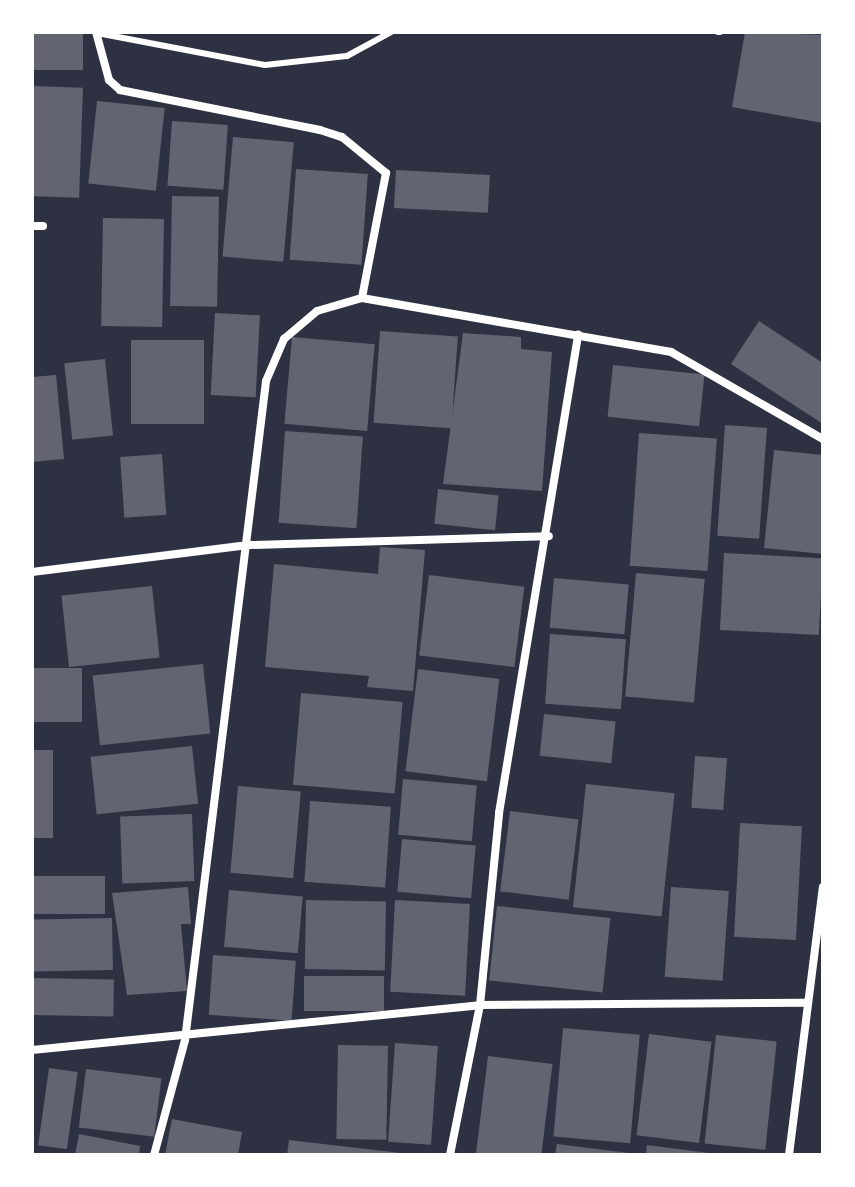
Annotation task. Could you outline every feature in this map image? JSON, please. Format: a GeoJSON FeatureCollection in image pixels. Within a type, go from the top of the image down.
{"type":"FeatureCollection","features":[{"type":"Feature","properties":{"kind":"street"},"geometry":{"type":"LineString","coordinates":[[97,32],[109,80],[120,90],[320,130],[342,137],[386,173],[362,298]]}},
{"type":"Feature","properties":{"kind":"street"},"geometry":{"type":"LineString","coordinates":[[32,226],[43,226]]}},
{"type":"Feature","properties":{"kind":"street"},"geometry":{"type":"LineString","coordinates":[[154,1155],[185,1040],[250,545],[266,381],[284,339],[317,311],[362,298],[578,334],[671,352],[823,439]]}},
{"type":"Feature","properties":{"kind":"street"},"geometry":{"type":"LineString","coordinates":[[450,1155],[480,1005],[499,813],[549,536],[578,334]]}},
{"type":"Feature","properties":{"kind":"street"},"geometry":{"type":"LineString","coordinates":[[32,572],[250,545],[549,536]]}},
{"type":"Feature","properties":{"kind":"street"},"geometry":{"type":"LineString","coordinates":[[789,1155],[804,1003],[823,887]]}},
{"type":"Feature","properties":{"kind":"street"},"geometry":{"type":"LineString","coordinates":[[32,1050],[185,1040],[480,1005],[804,1003]]}},
{"type":"Feature","properties":{"kind":"lane"},"geometry":{"type":"LineString","coordinates":[[97,32],[148,35],[265,65],[347,56],[391,32]]}},
{"type":"Feature","properties":{"kind":"building"},"geometry":{"type":"Polygon","coordinates":[[[32,32],[83,32],[83,70],[32,70],[32,32]]]}},
{"type":"Feature","properties":{"kind":"building"},"geometry":{"type":"Polygon","coordinates":[[[745,32],[823,35],[823,123],[732,107],[745,32]]]}},
{"type":"Feature","properties":{"kind":"building"},"geometry":{"type":"Polygon","coordinates":[[[32,86],[83,88],[79,198],[32,196],[32,86]]]}},
{"type":"Feature","properties":{"kind":"building"},"geometry":{"type":"Polygon","coordinates":[[[97,101],[165,108],[156,191],[88,184],[97,101]]]}},
{"type":"Feature","properties":{"kind":"building"},"geometry":{"type":"Polygon","coordinates":[[[172,121],[228,125],[223,190],[167,186],[172,121]]]}},
{"type":"Feature","properties":{"kind":"building"},"geometry":{"type":"Polygon","coordinates":[[[233,137],[294,142],[283,262],[223,257],[233,137]]]}},
{"type":"Feature","properties":{"kind":"building"},"geometry":{"type":"Polygon","coordinates":[[[296,169],[368,174],[361,265],[290,260],[296,169]]]}},
{"type":"Feature","properties":{"kind":"building"},"geometry":{"type":"Polygon","coordinates":[[[396,170],[490,175],[488,213],[394,208],[396,170]]]}},
{"type":"Feature","properties":{"kind":"building"},"geometry":{"type":"Polygon","coordinates":[[[172,196],[219,197],[217,307],[170,306],[172,196]]]}},
{"type":"Feature","properties":{"kind":"building"},"geometry":{"type":"Polygon","coordinates":[[[103,218],[164,219],[162,327],[101,326],[103,218]]]}},
{"type":"Feature","properties":{"kind":"building"},"geometry":{"type":"Polygon","coordinates":[[[215,313],[260,315],[256,397],[211,395],[215,313]]]}},
{"type":"Feature","properties":{"kind":"building"},"geometry":{"type":"Polygon","coordinates":[[[759,321],[823,363],[823,424],[731,364],[759,321]]]}},
{"type":"Feature","properties":{"kind":"building"},"geometry":{"type":"Polygon","coordinates":[[[380,331],[458,336],[451,428],[374,423],[380,331]]]}},
{"type":"Feature","properties":{"kind":"building"},"geometry":{"type":"Polygon","coordinates":[[[463,333],[521,337],[521,349],[552,352],[542,491],[443,484],[463,333]]]}},
{"type":"Feature","properties":{"kind":"building"},"geometry":{"type":"Polygon","coordinates":[[[292,337],[375,344],[367,431],[284,424],[292,337]]]}},
{"type":"Feature","properties":{"kind":"building"},"geometry":{"type":"Polygon","coordinates":[[[131,340],[204,340],[204,424],[131,424],[131,340]]]}},
{"type":"Feature","properties":{"kind":"building"},"geometry":{"type":"Polygon","coordinates":[[[105,359],[113,436],[72,440],[64,363],[105,359]]]}},
{"type":"Feature","properties":{"kind":"building"},"geometry":{"type":"Polygon","coordinates":[[[613,365],[704,375],[699,426],[608,417],[613,365]]]}},
{"type":"Feature","properties":{"kind":"building"},"geometry":{"type":"Polygon","coordinates":[[[56,375],[64,459],[32,462],[32,377],[56,375]]]}},
{"type":"Feature","properties":{"kind":"building"},"geometry":{"type":"Polygon","coordinates":[[[725,425],[767,428],[759,539],[717,536],[725,425]]]}},
{"type":"Feature","properties":{"kind":"building"},"geometry":{"type":"Polygon","coordinates":[[[285,431],[363,436],[356,528],[279,523],[285,431]]]}},
{"type":"Feature","properties":{"kind":"building"},"geometry":{"type":"Polygon","coordinates":[[[639,433],[717,438],[708,571],[630,566],[639,433]]]}},
{"type":"Feature","properties":{"kind":"building"},"geometry":{"type":"Polygon","coordinates":[[[774,450],[823,455],[823,554],[764,548],[774,450]]]}},
{"type":"Feature","properties":{"kind":"building"},"geometry":{"type":"Polygon","coordinates":[[[162,454],[166,515],[124,518],[120,457],[162,454]]]}},
{"type":"Feature","properties":{"kind":"building"},"geometry":{"type":"Polygon","coordinates":[[[438,489],[499,495],[495,530],[434,524],[438,489]]]}},
{"type":"Feature","properties":{"kind":"building"},"geometry":{"type":"Polygon","coordinates":[[[380,547],[425,550],[413,691],[367,687],[369,676],[265,667],[274,564],[378,574],[380,547]]]}},
{"type":"Feature","properties":{"kind":"building"},"geometry":{"type":"Polygon","coordinates":[[[724,553],[823,558],[819,635],[720,630],[724,553]]]}},
{"type":"Feature","properties":{"kind":"building"},"geometry":{"type":"Polygon","coordinates":[[[636,573],[705,579],[694,703],[625,697],[636,573]]]}},
{"type":"Feature","properties":{"kind":"building"},"geometry":{"type":"Polygon","coordinates":[[[429,575],[524,587],[514,667],[419,655],[429,575]]]}},
{"type":"Feature","properties":{"kind":"building"},"geometry":{"type":"Polygon","coordinates":[[[554,578],[629,585],[624,634],[550,628],[554,578]]]}},
{"type":"Feature","properties":{"kind":"building"},"geometry":{"type":"Polygon","coordinates":[[[152,586],[160,658],[69,667],[61,596],[152,586]]]}},
{"type":"Feature","properties":{"kind":"building"},"geometry":{"type":"Polygon","coordinates":[[[550,634],[626,639],[621,709],[545,704],[550,634]]]}},
{"type":"Feature","properties":{"kind":"building"},"geometry":{"type":"Polygon","coordinates":[[[203,664],[210,734],[100,745],[93,676],[203,664]]]}},
{"type":"Feature","properties":{"kind":"building"},"geometry":{"type":"Polygon","coordinates":[[[32,668],[82,668],[82,722],[32,722],[32,668]]]}},
{"type":"Feature","properties":{"kind":"building"},"geometry":{"type":"Polygon","coordinates":[[[418,669],[499,679],[487,781],[405,771],[418,669]]]}},
{"type":"Feature","properties":{"kind":"building"},"geometry":{"type":"Polygon","coordinates":[[[301,693],[403,702],[395,794],[293,785],[301,693]]]}},
{"type":"Feature","properties":{"kind":"building"},"geometry":{"type":"Polygon","coordinates":[[[544,714],[616,722],[611,763],[540,756],[544,714]]]}},
{"type":"Feature","properties":{"kind":"building"},"geometry":{"type":"Polygon","coordinates":[[[192,746],[198,804],[97,814],[91,757],[192,746]]]}},
{"type":"Feature","properties":{"kind":"building"},"geometry":{"type":"Polygon","coordinates":[[[32,750],[53,750],[53,838],[32,838],[32,750]]]}},
{"type":"Feature","properties":{"kind":"building"},"geometry":{"type":"Polygon","coordinates":[[[695,756],[727,758],[723,810],[691,808],[695,756]]]}},
{"type":"Feature","properties":{"kind":"building"},"geometry":{"type":"Polygon","coordinates":[[[403,779],[477,785],[472,841],[398,835],[403,779]]]}},
{"type":"Feature","properties":{"kind":"building"},"geometry":{"type":"Polygon","coordinates":[[[586,784],[675,793],[662,917],[573,907],[586,784]]]}},
{"type":"Feature","properties":{"kind":"building"},"geometry":{"type":"Polygon","coordinates":[[[238,786],[301,791],[293,878],[230,873],[238,786]]]}},
{"type":"Feature","properties":{"kind":"building"},"geometry":{"type":"Polygon","coordinates":[[[310,801],[391,807],[385,887],[304,882],[310,801]]]}},
{"type":"Feature","properties":{"kind":"building"},"geometry":{"type":"Polygon","coordinates":[[[510,811],[578,819],[569,900],[500,891],[510,811]]]}},
{"type":"Feature","properties":{"kind":"building"},"geometry":{"type":"Polygon","coordinates":[[[192,814],[194,881],[122,883],[120,817],[192,814]]]}},
{"type":"Feature","properties":{"kind":"building"},"geometry":{"type":"Polygon","coordinates":[[[740,823],[802,826],[796,940],[734,937],[740,823]]]}},
{"type":"Feature","properties":{"kind":"building"},"geometry":{"type":"Polygon","coordinates":[[[402,839],[476,845],[471,898],[397,892],[402,839]]]}},
{"type":"Feature","properties":{"kind":"building"},"geometry":{"type":"Polygon","coordinates":[[[32,876],[105,876],[105,914],[32,914],[32,876]]]}},
{"type":"Feature","properties":{"kind":"building"},"geometry":{"type":"Polygon","coordinates":[[[188,887],[191,924],[181,924],[187,991],[127,995],[112,893],[188,887]]]}},
{"type":"Feature","properties":{"kind":"building"},"geometry":{"type":"Polygon","coordinates":[[[671,887],[729,891],[723,981],[665,977],[671,887]]]}},
{"type":"Feature","properties":{"kind":"building"},"geometry":{"type":"Polygon","coordinates":[[[229,890],[303,896],[298,953],[224,947],[229,890]]]}},
{"type":"Feature","properties":{"kind":"building"},"geometry":{"type":"Polygon","coordinates":[[[306,900],[386,901],[385,970],[305,969],[306,900]]]}},
{"type":"Feature","properties":{"kind":"building"},"geometry":{"type":"Polygon","coordinates":[[[395,900],[470,904],[465,996],[390,992],[395,900]]]}},
{"type":"Feature","properties":{"kind":"building"},"geometry":{"type":"Polygon","coordinates":[[[497,906],[610,918],[603,993],[489,981],[497,906]]]}},
{"type":"Feature","properties":{"kind":"building"},"geometry":{"type":"Polygon","coordinates":[[[112,918],[113,970],[33,971],[32,919],[112,918]]]}},
{"type":"Feature","properties":{"kind":"building"},"geometry":{"type":"Polygon","coordinates":[[[213,955],[296,961],[292,1021],[209,1015],[213,955]]]}},
{"type":"Feature","properties":{"kind":"building"},"geometry":{"type":"Polygon","coordinates":[[[304,976],[384,976],[384,1011],[304,1011],[304,976]]]}},
{"type":"Feature","properties":{"kind":"building"},"geometry":{"type":"Polygon","coordinates":[[[32,978],[114,979],[113,1016],[32,1015],[32,978]]]}},
{"type":"Feature","properties":{"kind":"building"},"geometry":{"type":"Polygon","coordinates":[[[563,1028],[640,1035],[630,1143],[554,1137],[563,1028]]]}},
{"type":"Feature","properties":{"kind":"building"},"geometry":{"type":"Polygon","coordinates":[[[649,1034],[712,1042],[699,1143],[637,1135],[649,1034]]]}},
{"type":"Feature","properties":{"kind":"building"},"geometry":{"type":"Polygon","coordinates":[[[716,1035],[777,1041],[765,1150],[705,1143],[716,1035]]]}},
{"type":"Feature","properties":{"kind":"building"},"geometry":{"type":"Polygon","coordinates":[[[395,1043],[438,1046],[431,1145],[388,1142],[395,1043]]]}},
{"type":"Feature","properties":{"kind":"building"},"geometry":{"type":"Polygon","coordinates":[[[338,1045],[388,1046],[386,1140],[336,1139],[338,1045]]]}},
{"type":"Feature","properties":{"kind":"building"},"geometry":{"type":"Polygon","coordinates":[[[488,1056],[553,1064],[541,1155],[476,1155],[488,1056]]]}},
{"type":"Feature","properties":{"kind":"building"},"geometry":{"type":"Polygon","coordinates":[[[49,1068],[78,1072],[67,1149],[38,1145],[49,1068]]]}},
{"type":"Feature","properties":{"kind":"building"},"geometry":{"type":"Polygon","coordinates":[[[86,1069],[161,1078],[154,1137],[79,1128],[86,1069]]]}},
{"type":"Feature","properties":{"kind":"building"},"geometry":{"type":"Polygon","coordinates":[[[172,1119],[242,1132],[238,1155],[165,1155],[172,1119]]]}},
{"type":"Feature","properties":{"kind":"building"},"geometry":{"type":"Polygon","coordinates":[[[79,1134],[140,1146],[139,1155],[75,1155],[79,1134]]]}},
{"type":"Feature","properties":{"kind":"building"},"geometry":{"type":"Polygon","coordinates":[[[289,1140],[401,1153],[287,1155],[289,1140]]]}},
{"type":"Feature","properties":{"kind":"building"},"geometry":{"type":"Polygon","coordinates":[[[557,1144],[629,1153],[629,1155],[555,1155],[557,1144]]]}},
{"type":"Feature","properties":{"kind":"building"},"geometry":{"type":"Polygon","coordinates":[[[647,1145],[709,1153],[646,1155],[647,1145]]]}}]}
